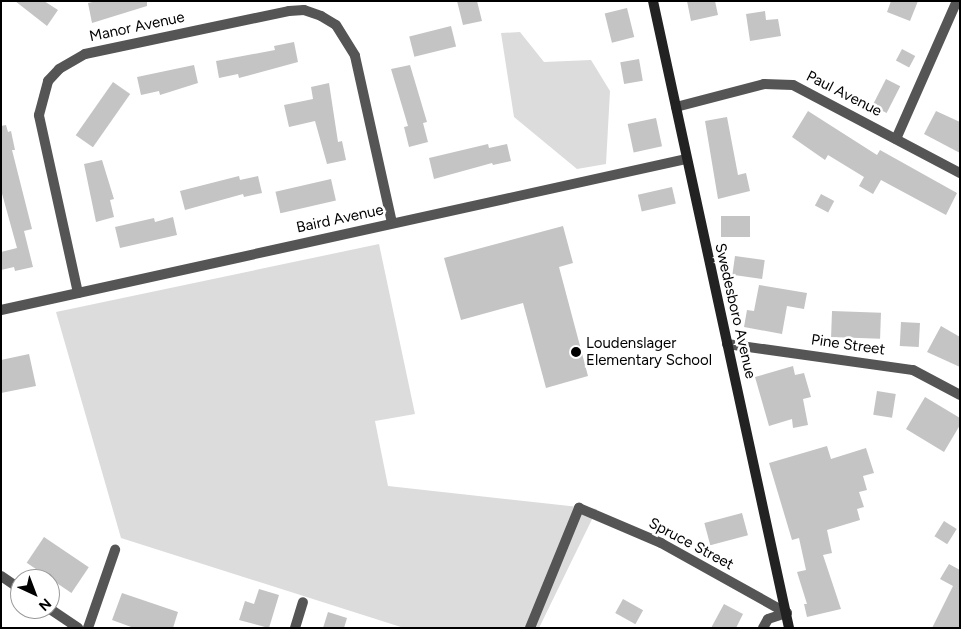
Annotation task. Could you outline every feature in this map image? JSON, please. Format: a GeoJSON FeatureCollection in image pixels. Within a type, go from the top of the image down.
{"type":"FeatureCollection","features":[{"type":"Feature","properties":{"kind":"street","name":"Swedesboro Avenue"},"geometry":{"type":"LineString","coordinates":[[653,1],[790,628]]}},
{"type":"Feature","properties":{"kind":"street"},"geometry":{"type":"LineString","coordinates":[[896,139],[957,1]]}},
{"type":"Feature","properties":{"kind":"street","name":"Manor Avenue"},"geometry":{"type":"LineString","coordinates":[[78,293],[39,115],[42,95],[48,81],[59,69],[85,54],[288,11],[304,10],[321,16],[336,25],[355,56],[392,223]]}},
{"type":"Feature","properties":{"kind":"street","name":"Paul Avenue"},"geometry":{"type":"LineString","coordinates":[[676,107],[764,84],[793,85],[960,172]]}},
{"type":"Feature","properties":{"kind":"street","name":"Baird Avenue"},"geometry":{"type":"LineString","coordinates":[[1,310],[686,159]]}},
{"type":"Feature","properties":{"kind":"street","name":"Pine Street"},"geometry":{"type":"LineString","coordinates":[[727,344],[913,370],[960,395]]}},
{"type":"Feature","properties":{"kind":"street","name":"Spruce Street"},"geometry":{"type":"LineString","coordinates":[[530,628],[579,508],[661,543],[787,613]]}},
{"type":"Feature","properties":{"kind":"street"},"geometry":{"type":"LineString","coordinates":[[88,628],[115,550]]}},
{"type":"Feature","properties":{"kind":"street"},"geometry":{"type":"LineString","coordinates":[[295,628],[303,602]]}},
{"type":"Feature","properties":{"kind":"street"},"geometry":{"type":"LineString","coordinates":[[764,628],[768,619],[787,613]]}},
{"type":"Feature","properties":{"kind":"street"},"geometry":{"type":"LineString","coordinates":[[60,616],[78,628]]}},
{"type":"Feature","properties":{"kind":"shaded area"},"geometry":{"type":"Polygon","coordinates":[[[520,32],[544,62],[591,60],[610,91],[606,164],[577,169],[514,117],[501,33],[520,32]]]}},
{"type":"Feature","properties":{"kind":"shaded area"},"geometry":{"type":"Polygon","coordinates":[[[379,244],[415,414],[375,421],[388,486],[597,509],[539,628],[404,628],[121,538],[56,312],[379,244]]]}},
{"type":"Feature","properties":{"kind":"building"},"geometry":{"type":"Polygon","coordinates":[[[15,1],[44,1],[58,10],[47,26],[15,1]]]}},
{"type":"Feature","properties":{"kind":"building"},"geometry":{"type":"Polygon","coordinates":[[[97,1],[147,1],[147,6],[92,23],[88,3],[97,1]]]}},
{"type":"Feature","properties":{"kind":"building"},"geometry":{"type":"Polygon","coordinates":[[[457,1],[477,1],[482,21],[463,25],[457,1]]]}},
{"type":"Feature","properties":{"kind":"building"},"geometry":{"type":"Polygon","coordinates":[[[687,1],[715,1],[718,15],[691,21],[687,1]]]}},
{"type":"Feature","properties":{"kind":"building"},"geometry":{"type":"Polygon","coordinates":[[[891,1],[918,1],[910,21],[887,12],[891,1]]]}},
{"type":"Feature","properties":{"kind":"building"},"geometry":{"type":"Polygon","coordinates":[[[627,8],[634,37],[612,43],[605,14],[627,8]]]}},
{"type":"Feature","properties":{"kind":"building"},"geometry":{"type":"Polygon","coordinates":[[[765,11],[766,20],[778,19],[781,36],[750,41],[746,14],[765,11]]]}},
{"type":"Feature","properties":{"kind":"building"},"geometry":{"type":"Polygon","coordinates":[[[451,26],[456,46],[414,57],[409,36],[451,26]]]}},
{"type":"Feature","properties":{"kind":"building"},"geometry":{"type":"Polygon","coordinates":[[[294,42],[298,62],[239,78],[238,74],[219,78],[216,61],[275,50],[274,46],[294,42]]]}},
{"type":"Feature","properties":{"kind":"building"},"geometry":{"type":"Polygon","coordinates":[[[902,49],[915,56],[909,68],[896,60],[902,49]]]}},
{"type":"Feature","properties":{"kind":"building"},"geometry":{"type":"Polygon","coordinates":[[[639,59],[643,81],[624,84],[620,62],[639,59]]]}},
{"type":"Feature","properties":{"kind":"building"},"geometry":{"type":"Polygon","coordinates":[[[194,65],[198,83],[160,95],[159,91],[141,95],[137,77],[194,65]]]}},
{"type":"Feature","properties":{"kind":"building"},"geometry":{"type":"Polygon","coordinates":[[[410,65],[427,122],[423,123],[428,142],[409,147],[404,127],[408,126],[391,69],[410,65]]]}},
{"type":"Feature","properties":{"kind":"building"},"geometry":{"type":"Polygon","coordinates":[[[886,79],[900,86],[887,113],[872,106],[886,79]]]}},
{"type":"Feature","properties":{"kind":"building"},"geometry":{"type":"Polygon","coordinates":[[[113,82],[130,94],[93,147],[76,135],[113,82]]]}},
{"type":"Feature","properties":{"kind":"building"},"geometry":{"type":"Polygon","coordinates":[[[329,83],[338,142],[342,141],[346,160],[327,164],[315,121],[289,127],[284,105],[313,99],[311,87],[329,83]]]}},
{"type":"Feature","properties":{"kind":"building"},"geometry":{"type":"Polygon","coordinates":[[[808,111],[877,155],[880,150],[957,193],[946,215],[881,180],[873,194],[859,186],[864,177],[828,155],[825,160],[792,137],[808,111]]]}},
{"type":"Feature","properties":{"kind":"building"},"geometry":{"type":"Polygon","coordinates":[[[936,111],[960,122],[960,153],[924,134],[936,111]]]}},
{"type":"Feature","properties":{"kind":"building"},"geometry":{"type":"Polygon","coordinates":[[[727,117],[738,175],[746,173],[750,191],[718,199],[705,121],[727,117]]]}},
{"type":"Feature","properties":{"kind":"building"},"geometry":{"type":"Polygon","coordinates":[[[656,118],[662,146],[634,152],[628,124],[656,118]]]}},
{"type":"Feature","properties":{"kind":"building"},"geometry":{"type":"Polygon","coordinates":[[[6,125],[8,132],[11,131],[15,150],[12,150],[32,229],[24,231],[33,267],[15,271],[14,267],[1,270],[1,252],[17,248],[1,190],[1,126],[6,125]]]}},
{"type":"Feature","properties":{"kind":"building"},"geometry":{"type":"Polygon","coordinates":[[[488,144],[489,148],[507,144],[511,161],[493,165],[492,163],[434,179],[429,158],[488,144]]]}},
{"type":"Feature","properties":{"kind":"building"},"geometry":{"type":"Polygon","coordinates":[[[102,160],[114,199],[110,200],[114,217],[96,222],[84,164],[102,160]]]}},
{"type":"Feature","properties":{"kind":"building"},"geometry":{"type":"Polygon","coordinates":[[[239,176],[240,180],[258,176],[262,193],[244,197],[243,194],[185,210],[180,191],[239,176]]]}},
{"type":"Feature","properties":{"kind":"building"},"geometry":{"type":"Polygon","coordinates":[[[331,179],[336,200],[280,213],[275,192],[331,179]]]}},
{"type":"Feature","properties":{"kind":"building"},"geometry":{"type":"Polygon","coordinates":[[[672,187],[676,204],[642,211],[638,195],[672,187]]]}},
{"type":"Feature","properties":{"kind":"building"},"geometry":{"type":"Polygon","coordinates":[[[821,194],[834,201],[828,213],[815,205],[821,194]]]}},
{"type":"Feature","properties":{"kind":"building"},"geometry":{"type":"Polygon","coordinates":[[[721,216],[750,216],[750,237],[721,237],[721,216]]]}},
{"type":"Feature","properties":{"kind":"building"},"geometry":{"type":"Polygon","coordinates":[[[173,217],[177,235],[120,248],[115,227],[154,218],[155,222],[173,217]]]}},
{"type":"Feature","properties":{"kind":"building"},"geometry":{"type":"Polygon","coordinates":[[[563,226],[573,263],[559,267],[588,376],[546,388],[523,303],[461,320],[444,258],[563,226]]]}},
{"type":"Feature","properties":{"kind":"building"},"geometry":{"type":"Polygon","coordinates":[[[735,256],[765,260],[762,279],[732,275],[735,256]]]}},
{"type":"Feature","properties":{"kind":"building"},"geometry":{"type":"Polygon","coordinates":[[[759,285],[807,293],[804,309],[787,306],[782,334],[744,327],[747,310],[754,311],[759,285]]]}},
{"type":"Feature","properties":{"kind":"building"},"geometry":{"type":"Polygon","coordinates":[[[832,311],[881,313],[880,339],[831,337],[832,311]]]}},
{"type":"Feature","properties":{"kind":"building"},"geometry":{"type":"Polygon","coordinates":[[[901,322],[920,323],[919,347],[900,346],[901,322]]]}},
{"type":"Feature","properties":{"kind":"building"},"geometry":{"type":"Polygon","coordinates":[[[941,326],[960,337],[960,367],[927,352],[941,326]]]}},
{"type":"Feature","properties":{"kind":"building"},"geometry":{"type":"Polygon","coordinates":[[[29,354],[36,386],[1,393],[1,360],[29,354]]]}},
{"type":"Feature","properties":{"kind":"building"},"geometry":{"type":"Polygon","coordinates":[[[793,366],[795,375],[804,373],[811,397],[803,399],[808,425],[793,428],[792,419],[769,426],[755,377],[793,366]]]}},
{"type":"Feature","properties":{"kind":"building"},"geometry":{"type":"Polygon","coordinates":[[[877,391],[896,394],[892,418],[873,415],[877,391]]]}},
{"type":"Feature","properties":{"kind":"building"},"geometry":{"type":"Polygon","coordinates":[[[925,397],[960,418],[960,425],[944,452],[906,429],[925,397]]]}},
{"type":"Feature","properties":{"kind":"building"},"geometry":{"type":"Polygon","coordinates":[[[827,446],[831,459],[866,448],[874,473],[863,476],[867,490],[859,492],[864,507],[857,509],[860,520],[827,530],[832,553],[823,555],[841,609],[807,617],[804,604],[807,604],[797,572],[806,570],[799,538],[792,540],[769,463],[827,446]]]}},
{"type":"Feature","properties":{"kind":"building"},"geometry":{"type":"Polygon","coordinates":[[[742,513],[748,535],[710,545],[704,523],[742,513]]]}},
{"type":"Feature","properties":{"kind":"building"},"geometry":{"type":"Polygon","coordinates":[[[944,521],[957,529],[947,544],[934,536],[944,521]]]}},
{"type":"Feature","properties":{"kind":"building"},"geometry":{"type":"Polygon","coordinates":[[[44,537],[89,567],[71,593],[60,585],[60,569],[36,569],[27,563],[44,537]]]}},
{"type":"Feature","properties":{"kind":"building"},"geometry":{"type":"Polygon","coordinates":[[[949,564],[960,570],[960,628],[932,628],[953,586],[940,579],[949,564]]]}},
{"type":"Feature","properties":{"kind":"building"},"geometry":{"type":"Polygon","coordinates":[[[259,589],[279,595],[269,628],[239,620],[245,601],[254,604],[259,589]]]}},
{"type":"Feature","properties":{"kind":"building"},"geometry":{"type":"Polygon","coordinates":[[[122,593],[178,612],[173,628],[134,628],[112,620],[122,593]]]}},
{"type":"Feature","properties":{"kind":"building"},"geometry":{"type":"Polygon","coordinates":[[[623,599],[643,610],[635,624],[615,613],[623,599]]]}},
{"type":"Feature","properties":{"kind":"building"},"geometry":{"type":"Polygon","coordinates":[[[724,604],[743,614],[736,628],[711,628],[724,604]]]}},
{"type":"Feature","properties":{"kind":"building"},"geometry":{"type":"Polygon","coordinates":[[[328,612],[347,618],[344,628],[323,628],[328,612]]]}},
{"type":"Feature","properties":{"kind":"place","name":"Loudenslager Elementary School"},"geometry":{"type":"Point","coordinates":[576,352]}}]}
